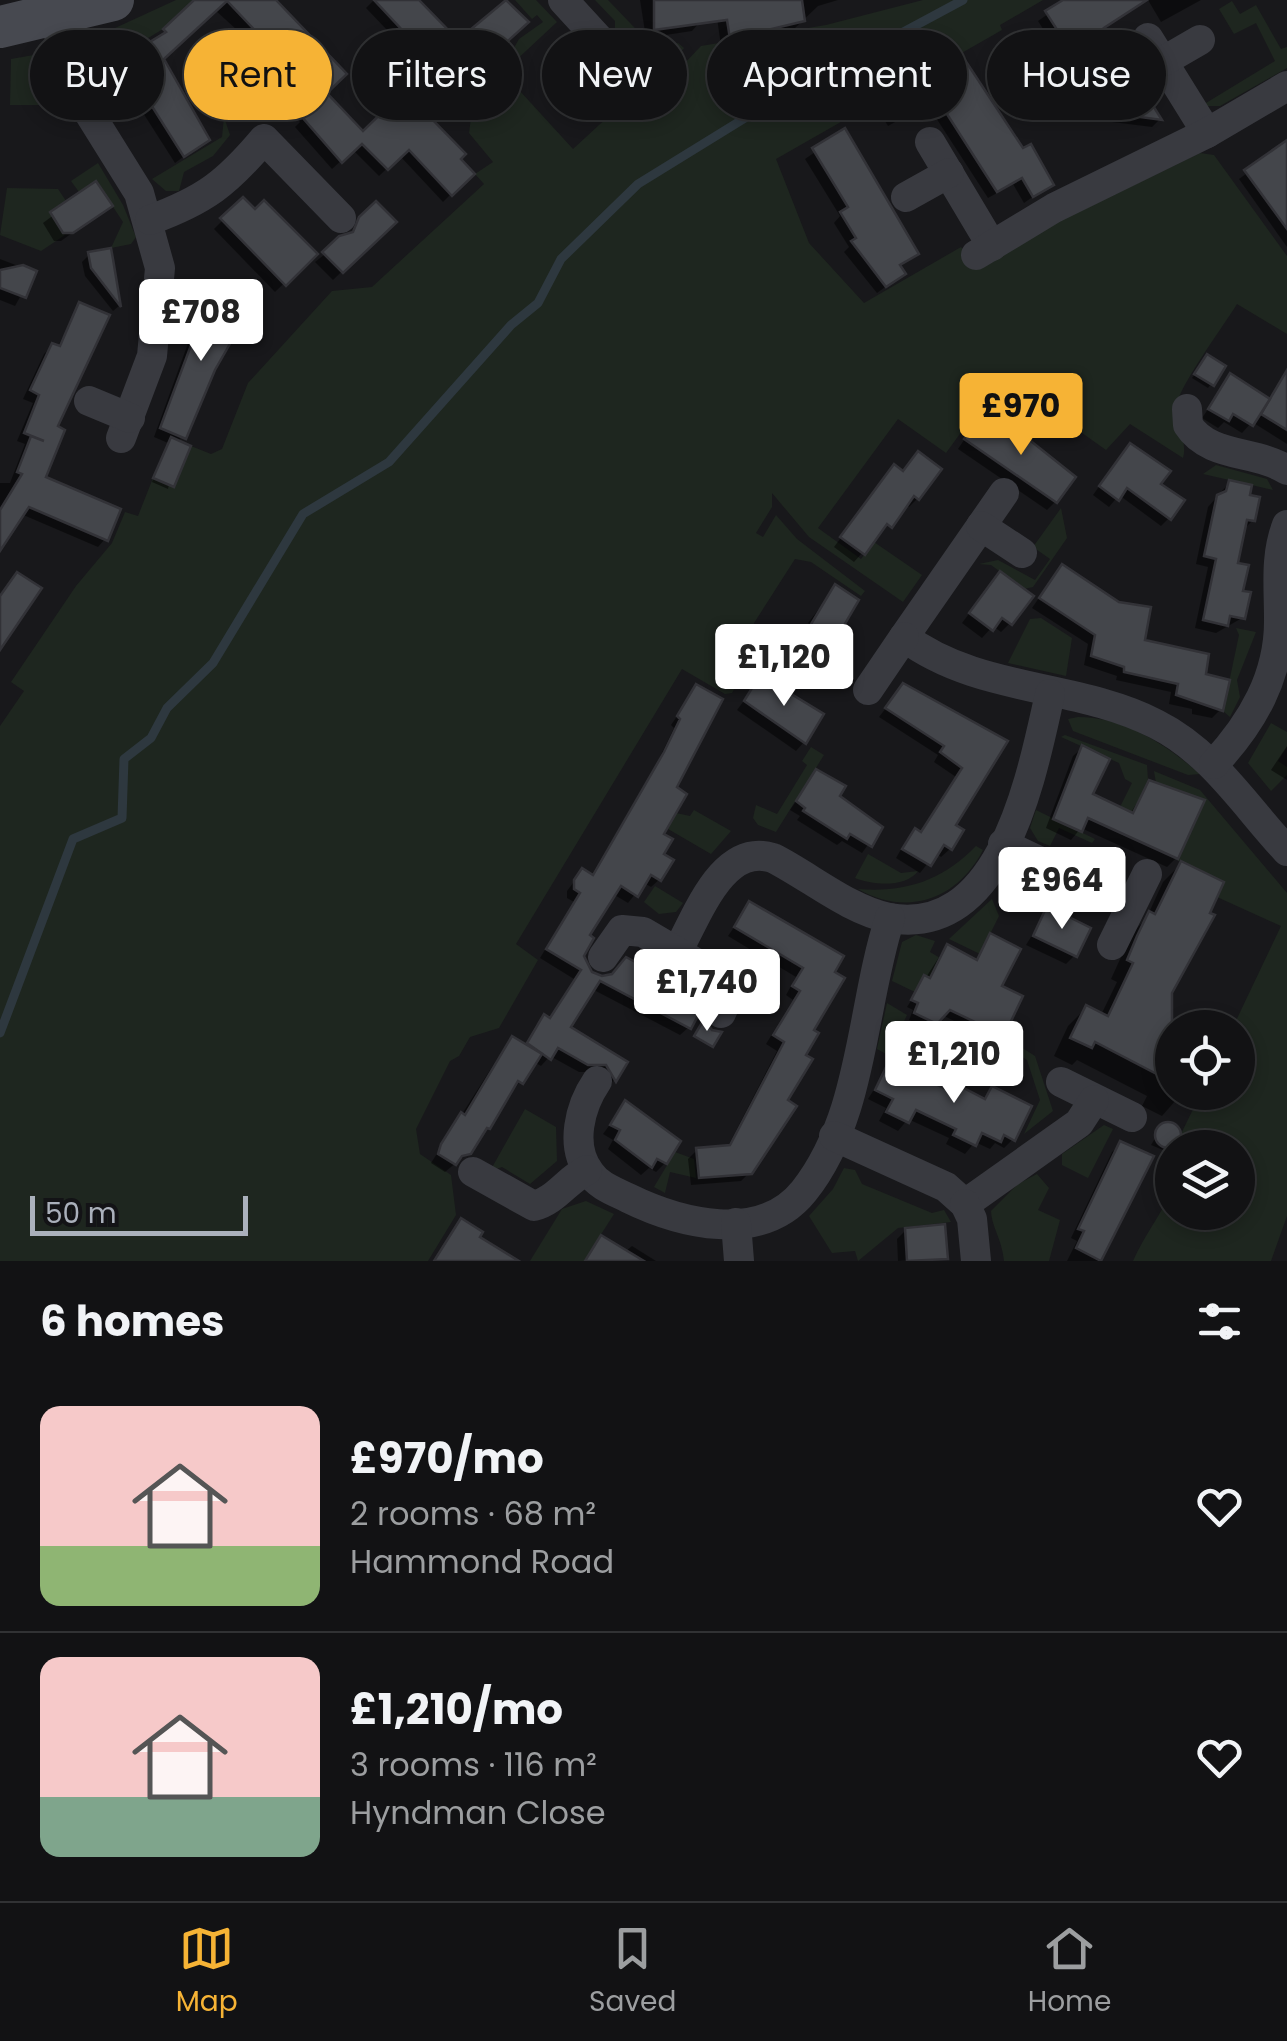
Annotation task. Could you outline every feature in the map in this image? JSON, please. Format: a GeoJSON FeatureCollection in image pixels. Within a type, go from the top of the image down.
{"type":"FeatureCollection","features":[{"type":"Feature","properties":{"kind":"street"},"geometry":{"type":"LineString","coordinates":[[0,28],[114,0]]}},
{"type":"Feature","properties":{"kind":"street"},"geometry":{"type":"LineString","coordinates":[[562,0],[590,30]]}},
{"type":"Feature","properties":{"kind":"street"},"geometry":{"type":"LineString","coordinates":[[53,17],[81,100],[125,168],[150,220],[160,268],[160,313],[152,356],[126,428],[89,401]]}},
{"type":"Feature","properties":{"kind":"street"},"geometry":{"type":"LineString","coordinates":[[1200,40],[1155,50],[1206,133]]}},
{"type":"Feature","properties":{"kind":"street"},"geometry":{"type":"LineString","coordinates":[[930,142],[950,174],[984,250],[1054,208],[1206,133],[1287,86]]}},
{"type":"Feature","properties":{"kind":"street"},"geometry":{"type":"LineString","coordinates":[[150,220],[198,202],[221,187],[255,127],[341,218]]}},
{"type":"Feature","properties":{"kind":"street"},"geometry":{"type":"LineString","coordinates":[[906,197],[950,174]]}},
{"type":"Feature","properties":{"kind":"street"},"geometry":{"type":"LineString","coordinates":[[1188,409],[1188,425],[1199,455],[1264,457],[1287,470]]}},
{"type":"Feature","properties":{"kind":"street"},"geometry":{"type":"LineString","coordinates":[[868,690],[1004,493]]}},
{"type":"Feature","properties":{"kind":"street"},"geometry":{"type":"LineString","coordinates":[[1214,764],[1246,727],[1267,687],[1278,645],[1278,557],[1287,525]]}},
{"type":"Feature","properties":{"kind":"street"},"geometry":{"type":"LineString","coordinates":[[981,526],[1022,553]]}},
{"type":"Feature","properties":{"kind":"street"},"geometry":{"type":"LineString","coordinates":[[904,638],[979,676],[1091,700],[1155,723],[1214,764],[1287,851]]}},
{"type":"Feature","properties":{"kind":"street"},"geometry":{"type":"LineString","coordinates":[[677,952],[721,876],[735,862],[753,855],[774,858],[890,918],[937,912],[966,899],[986,882],[1003,844],[1030,773],[1050,694]]}},
{"type":"Feature","properties":{"kind":"street"},"geometry":{"type":"LineString","coordinates":[[1003,844],[1132,905]]}},
{"type":"Feature","properties":{"kind":"street"},"geometry":{"type":"LineString","coordinates":[[1112,945],[1147,874]]}},
{"type":"Feature","properties":{"kind":"street"},"geometry":{"type":"LineString","coordinates":[[597,1081],[579,1116],[587,1170],[599,1184],[670,1215],[700,1223],[736,1223],[775,1214],[797,1199],[834,1136],[850,1088],[890,918]]}},
{"type":"Feature","properties":{"kind":"street"},"geometry":{"type":"LineString","coordinates":[[603,957],[616,935],[630,929],[677,952],[729,986],[730,998],[721,1014]]}},
{"type":"Feature","properties":{"kind":"street"},"geometry":{"type":"LineString","coordinates":[[1060,1082],[1132,1117]]}},
{"type":"Feature","properties":{"kind":"street"},"geometry":{"type":"LineString","coordinates":[[965,1204],[1079,1123],[1094,1100]]}},
{"type":"Feature","properties":{"kind":"street"},"geometry":{"type":"LineString","coordinates":[[834,1136],[946,1187],[965,1204],[972,1219],[976,1261]]}},
{"type":"Feature","properties":{"kind":"street"},"geometry":{"type":"LineString","coordinates":[[473,1172],[534,1206],[551,1200],[569,1180],[587,1170]]}},
{"type":"Feature","properties":{"kind":"street"},"geometry":{"type":"LineString","coordinates":[[736,1223],[739,1261]]}},
{"type":"Feature","properties":{"kind":"shaded area"},"geometry":{"type":"Polygon","coordinates":[[[176,0],[195,0],[161,30],[111,30],[176,0]]]}},
{"type":"Feature","properties":{"kind":"shaded area"},"geometry":{"type":"Polygon","coordinates":[[[515,0],[536,0],[557,22],[548,30],[542,30],[542,36],[522,55],[522,37],[543,22],[537,15],[532,19],[515,0]]]}},
{"type":"Feature","properties":{"kind":"shaded area"},"geometry":{"type":"Polygon","coordinates":[[[595,0],[608,0],[637,30],[615,30],[615,21],[595,0]]]}},
{"type":"Feature","properties":{"kind":"shaded area"},"geometry":{"type":"Polygon","coordinates":[[[923,0],[1043,0],[1000,25],[1002,30],[987,30],[987,39],[967,50],[967,30],[796,30],[923,0]]]}},
{"type":"Feature","properties":{"kind":"shaded area"},"geometry":{"type":"Polygon","coordinates":[[[1232,1],[1240,14],[1256,5],[1281,49],[1287,47],[1287,68],[1220,106],[1201,106],[1275,61],[1256,23],[1234,34],[1219,9],[1232,1]]]}},
{"type":"Feature","properties":{"kind":"shaded area"},"geometry":{"type":"Polygon","coordinates":[[[707,45],[707,120],[844,120],[776,159],[809,243],[864,303],[961,247],[979,268],[1035,233],[1200,153],[1214,155],[1287,256],[1287,334],[1237,304],[1180,396],[1177,412],[1183,458],[1130,424],[1106,450],[1002,376],[946,453],[898,419],[818,528],[861,559],[874,542],[922,575],[903,602],[809,537],[772,493],[772,507],[756,533],[763,537],[776,515],[797,539],[865,591],[861,596],[811,562],[795,559],[754,623],[759,647],[732,693],[725,694],[682,669],[516,944],[538,960],[499,1028],[470,1037],[459,1056],[450,1061],[416,1129],[420,1154],[451,1175],[456,1215],[428,1261],[0,1261],[0,726],[24,691],[11,682],[76,586],[112,543],[125,512],[138,516],[153,478],[174,486],[191,446],[211,454],[222,449],[248,383],[332,291],[372,287],[484,184],[475,174],[493,162],[469,133],[471,120],[522,120],[522,93],[542,120],[546,120],[573,149],[604,120],[687,120],[687,61],[707,45]]]}},
{"type":"Feature","properties":{"kind":"shaded area"},"geometry":{"type":"Polygon","coordinates":[[[30,56],[30,105],[10,105],[11,59],[30,56]]]}},
{"type":"Feature","properties":{"kind":"shaded area"},"geometry":{"type":"Polygon","coordinates":[[[225,120],[230,135],[213,156],[184,172],[179,191],[166,191],[152,179],[222,137],[225,120]]]}},
{"type":"Feature","properties":{"kind":"shaded area"},"geometry":{"type":"Polygon","coordinates":[[[98,163],[123,205],[136,237],[131,244],[111,248],[123,222],[96,181],[79,192],[71,181],[98,163]]]}},
{"type":"Feature","properties":{"kind":"shaded area"},"geometry":{"type":"Polygon","coordinates":[[[7,188],[58,189],[66,201],[50,212],[65,235],[41,251],[0,235],[7,188]]]}},
{"type":"Feature","properties":{"kind":"shaded area"},"geometry":{"type":"Polygon","coordinates":[[[1216,465],[1267,479],[1273,490],[1203,474],[1216,465]]]}},
{"type":"Feature","properties":{"kind":"shaded area"},"geometry":{"type":"Polygon","coordinates":[[[1061,508],[1067,538],[1033,587],[1024,589],[991,565],[979,564],[998,560],[1035,580],[1050,559],[1033,547],[1061,508]]]}},
{"type":"Feature","properties":{"kind":"shaded area"},"geometry":{"type":"Polygon","coordinates":[[[1041,618],[1072,638],[1066,676],[1008,663],[1030,619],[1041,618]]]}},
{"type":"Feature","properties":{"kind":"shaded area"},"geometry":{"type":"Polygon","coordinates":[[[1236,628],[1256,632],[1237,680],[1240,697],[1230,717],[1223,711],[1239,635],[1236,628]]]}},
{"type":"Feature","properties":{"kind":"shaded area"},"geometry":{"type":"Polygon","coordinates":[[[1078,717],[1128,727],[1200,774],[1188,775],[1073,731],[1068,719],[1078,717]]]}},
{"type":"Feature","properties":{"kind":"shaded area"},"geometry":{"type":"Polygon","coordinates":[[[1271,723],[1287,732],[1287,747],[1278,761],[1287,767],[1287,775],[1271,791],[1248,763],[1271,723]]]}},
{"type":"Feature","properties":{"kind":"shaded area"},"geometry":{"type":"Polygon","coordinates":[[[1065,735],[1147,765],[1148,780],[1133,813],[1120,807],[1132,783],[1125,779],[1119,763],[1061,737],[1065,735]]]}},
{"type":"Feature","properties":{"kind":"shaded area"},"geometry":{"type":"Polygon","coordinates":[[[811,747],[824,755],[776,832],[758,825],[753,818],[756,805],[777,814],[807,765],[802,761],[811,747]]]}},
{"type":"Feature","properties":{"kind":"shaded area"},"geometry":{"type":"Polygon","coordinates":[[[1154,771],[1200,790],[1287,893],[1287,1216],[1271,1261],[1133,1261],[1155,1221],[1155,1230],[1255,1230],[1255,1130],[1183,1130],[1193,1110],[1255,1110],[1255,1010],[1241,1010],[1281,926],[1217,897],[1223,882],[1173,858],[1205,801],[1156,783],[1154,771]]]}},
{"type":"Feature","properties":{"kind":"shaded area"},"geometry":{"type":"Polygon","coordinates":[[[694,810],[731,831],[711,854],[663,826],[671,812],[690,816],[694,810]]]}},
{"type":"Feature","properties":{"kind":"shaded area"},"geometry":{"type":"Polygon","coordinates":[[[1036,810],[1095,839],[1092,843],[1059,828],[1050,846],[1038,841],[1030,828],[1036,810]]]}},
{"type":"Feature","properties":{"kind":"shaded area"},"geometry":{"type":"Polygon","coordinates":[[[976,846],[983,850],[972,867],[945,892],[929,899],[895,902],[858,889],[892,889],[923,882],[950,868],[976,846]]]}},
{"type":"Feature","properties":{"kind":"shaded area"},"geometry":{"type":"Polygon","coordinates":[[[868,854],[901,873],[918,871],[898,883],[855,878],[868,854]]]}},
{"type":"Feature","properties":{"kind":"shaded area"},"geometry":{"type":"Polygon","coordinates":[[[655,886],[683,903],[676,912],[659,914],[644,902],[655,886]]]}},
{"type":"Feature","properties":{"kind":"shaded area"},"geometry":{"type":"Polygon","coordinates":[[[992,899],[999,916],[980,954],[949,939],[992,899]]]}},
{"type":"Feature","properties":{"kind":"shaded area"},"geometry":{"type":"Polygon","coordinates":[[[916,935],[935,941],[930,952],[940,958],[930,978],[924,975],[915,992],[892,981],[902,942],[916,935]]]}},
{"type":"Feature","properties":{"kind":"shaded area"},"geometry":{"type":"Polygon","coordinates":[[[887,1003],[907,1015],[888,1055],[877,1049],[887,1003]]]}},
{"type":"Feature","properties":{"kind":"shaded area"},"geometry":{"type":"Polygon","coordinates":[[[1013,1042],[1035,1056],[1053,1111],[1024,1134],[1040,1100],[1027,1060],[1008,1048],[1013,1042]]]}},
{"type":"Feature","properties":{"kind":"shaded area"},"geometry":{"type":"Polygon","coordinates":[[[525,1109],[556,1127],[557,1161],[530,1184],[502,1167],[490,1171],[525,1109]]]}},
{"type":"Feature","properties":{"kind":"shaded area"},"geometry":{"type":"Polygon","coordinates":[[[1104,1125],[1113,1129],[1088,1178],[1062,1165],[1062,1154],[1104,1125]]]}},
{"type":"Feature","properties":{"kind":"shaded area"},"geometry":{"type":"Polygon","coordinates":[[[675,1152],[694,1159],[696,1178],[670,1172],[665,1193],[654,1187],[675,1152]]]}},
{"type":"Feature","properties":{"kind":"shaded area"},"geometry":{"type":"Polygon","coordinates":[[[844,1168],[855,1170],[862,1184],[932,1213],[944,1210],[951,1222],[898,1228],[858,1261],[855,1251],[832,1253],[809,1216],[833,1189],[844,1168]]]}},
{"type":"Feature","properties":{"kind":"shaded area"},"geometry":{"type":"Polygon","coordinates":[[[1037,1174],[1049,1188],[1038,1210],[1060,1220],[1049,1261],[1004,1261],[991,1211],[1018,1184],[1037,1174]]]}},
{"type":"Feature","properties":{"kind":"shaded area"},"geometry":{"type":"Polygon","coordinates":[[[586,1201],[614,1214],[584,1261],[530,1261],[562,1209],[586,1201]]]}},
{"type":"Feature","properties":{"kind":"building"},"geometry":{"type":"Polygon","coordinates":[[[194,0],[276,0],[305,30],[255,30],[227,1],[196,30],[184,30],[184,41],[164,59],[163,29],[194,0]]]}},
{"type":"Feature","properties":{"kind":"building"},"geometry":{"type":"Polygon","coordinates":[[[374,0],[419,0],[448,30],[402,30],[374,0]]]}},
{"type":"Feature","properties":{"kind":"building"},"geometry":{"type":"Polygon","coordinates":[[[506,0],[529,22],[520,30],[470,30],[506,0]]]}},
{"type":"Feature","properties":{"kind":"building"},"geometry":{"type":"Polygon","coordinates":[[[654,0],[802,0],[805,21],[768,30],[729,30],[727,20],[654,30],[654,0]]]}},
{"type":"Feature","properties":{"kind":"building"},"geometry":{"type":"Polygon","coordinates":[[[1063,0],[1147,0],[1105,30],[1057,30],[1045,11],[1063,0]]]}},
{"type":"Feature","properties":{"kind":"building"},"geometry":{"type":"Polygon","coordinates":[[[332,58],[347,74],[332,88],[332,58]]]}},
{"type":"Feature","properties":{"kind":"building"},"geometry":{"type":"Polygon","coordinates":[[[164,59],[184,94],[184,120],[199,120],[210,140],[184,157],[161,120],[164,120],[164,59]]]}},
{"type":"Feature","properties":{"kind":"building"},"geometry":{"type":"Polygon","coordinates":[[[967,63],[987,93],[987,120],[1005,120],[1023,148],[1031,144],[1054,185],[1033,197],[1022,178],[997,192],[951,120],[967,120],[967,63]]]}},
{"type":"Feature","properties":{"kind":"building"},"geometry":{"type":"Polygon","coordinates":[[[332,98],[363,131],[374,120],[433,120],[466,154],[461,159],[475,174],[452,196],[409,150],[388,170],[362,144],[342,163],[305,120],[332,120],[332,98]]]}},
{"type":"Feature","properties":{"kind":"building"},"geometry":{"type":"Polygon","coordinates":[[[845,128],[919,254],[900,265],[906,274],[886,287],[851,241],[856,238],[840,212],[848,207],[812,148],[845,128]]]}},
{"type":"Feature","properties":{"kind":"building"},"geometry":{"type":"Polygon","coordinates":[[[1287,140],[1287,229],[1244,170],[1287,140]]]}},
{"type":"Feature","properties":{"kind":"building"},"geometry":{"type":"Polygon","coordinates":[[[96,181],[113,206],[73,233],[63,233],[50,212],[96,181]]]}},
{"type":"Feature","properties":{"kind":"building"},"geometry":{"type":"Polygon","coordinates":[[[243,197],[255,209],[264,200],[318,254],[286,286],[220,218],[243,197]]]}},
{"type":"Feature","properties":{"kind":"building"},"geometry":{"type":"Polygon","coordinates":[[[376,201],[397,222],[343,273],[322,252],[339,236],[353,232],[359,217],[376,201]]]}},
{"type":"Feature","properties":{"kind":"building"},"geometry":{"type":"Polygon","coordinates":[[[111,248],[121,307],[91,268],[88,252],[111,248]]]}},
{"type":"Feature","properties":{"kind":"building"},"geometry":{"type":"Polygon","coordinates":[[[23,265],[37,271],[26,298],[0,288],[0,270],[23,265]]]}},
{"type":"Feature","properties":{"kind":"building"},"geometry":{"type":"Polygon","coordinates":[[[220,289],[240,298],[229,324],[239,328],[215,370],[186,439],[160,428],[203,313],[209,315],[220,289]]]}},
{"type":"Feature","properties":{"kind":"building"},"geometry":{"type":"Polygon","coordinates":[[[79,302],[110,315],[58,426],[65,430],[46,477],[121,509],[108,541],[29,507],[0,551],[0,510],[22,474],[17,472],[31,436],[44,441],[24,433],[39,395],[30,390],[52,343],[60,346],[79,302]]]}},
{"type":"Feature","properties":{"kind":"building"},"geometry":{"type":"Polygon","coordinates":[[[1207,354],[1226,366],[1214,386],[1194,374],[1207,354]]]}},
{"type":"Feature","properties":{"kind":"building"},"geometry":{"type":"Polygon","coordinates":[[[1287,370],[1287,430],[1261,414],[1287,370]]]}},
{"type":"Feature","properties":{"kind":"building"},"geometry":{"type":"Polygon","coordinates":[[[1230,373],[1270,399],[1253,426],[1233,414],[1229,421],[1208,409],[1230,373]]]}},
{"type":"Feature","properties":{"kind":"building"},"geometry":{"type":"Polygon","coordinates":[[[983,413],[1013,435],[1017,430],[1076,477],[1057,503],[964,439],[983,413]]]}},
{"type":"Feature","properties":{"kind":"building"},"geometry":{"type":"Polygon","coordinates":[[[171,437],[191,446],[174,487],[153,478],[171,437]]]}},
{"type":"Feature","properties":{"kind":"building"},"geometry":{"type":"Polygon","coordinates":[[[1130,443],[1171,471],[1161,484],[1185,500],[1171,520],[1127,488],[1119,501],[1099,486],[1130,443]]]}},
{"type":"Feature","properties":{"kind":"building"},"geometry":{"type":"Polygon","coordinates":[[[918,451],[942,469],[919,500],[914,496],[892,528],[887,524],[865,555],[840,537],[894,464],[903,471],[918,451]]]}},
{"type":"Feature","properties":{"kind":"building"},"geometry":{"type":"Polygon","coordinates":[[[1229,480],[1252,485],[1250,495],[1260,497],[1255,521],[1247,520],[1238,563],[1249,565],[1243,591],[1251,592],[1245,619],[1230,616],[1228,626],[1203,620],[1216,559],[1204,556],[1217,495],[1226,491],[1229,480]]]}},
{"type":"Feature","properties":{"kind":"building"},"geometry":{"type":"Polygon","coordinates":[[[1062,564],[1119,602],[1151,607],[1145,640],[1209,654],[1206,674],[1230,680],[1223,711],[1176,695],[1178,684],[1124,672],[1124,667],[1091,656],[1095,635],[1039,598],[1062,564]]]}},
{"type":"Feature","properties":{"kind":"building"},"geometry":{"type":"Polygon","coordinates":[[[1000,571],[1034,596],[1012,625],[1002,618],[993,631],[969,613],[1000,571]]]}},
{"type":"Feature","properties":{"kind":"building"},"geometry":{"type":"Polygon","coordinates":[[[17,572],[42,588],[0,650],[0,596],[17,572]]]}},
{"type":"Feature","properties":{"kind":"building"},"geometry":{"type":"Polygon","coordinates":[[[835,584],[859,600],[822,663],[798,646],[835,584]]]}},
{"type":"Feature","properties":{"kind":"building"},"geometry":{"type":"Polygon","coordinates":[[[760,675],[824,714],[806,744],[744,701],[760,675]]]}},
{"type":"Feature","properties":{"kind":"building"},"geometry":{"type":"Polygon","coordinates":[[[903,683],[1008,741],[956,825],[964,830],[952,850],[944,845],[931,866],[902,849],[915,828],[921,832],[962,768],[940,752],[944,746],[885,708],[903,683]]]}},
{"type":"Feature","properties":{"kind":"building"},"geometry":{"type":"Polygon","coordinates":[[[696,684],[723,699],[677,787],[687,794],[664,834],[673,839],[664,854],[674,860],[661,881],[651,875],[638,897],[621,886],[590,935],[594,938],[584,956],[592,972],[602,976],[612,974],[626,957],[706,1000],[691,1029],[600,981],[571,1027],[628,1062],[616,1082],[606,1065],[588,1065],[558,1048],[551,1060],[527,1043],[544,1014],[550,1018],[581,970],[546,949],[580,893],[574,889],[574,880],[582,868],[593,875],[664,752],[680,719],[677,716],[696,684]]]}},
{"type":"Feature","properties":{"kind":"building"},"geometry":{"type":"Polygon","coordinates":[[[1082,745],[1110,759],[1093,794],[1133,813],[1149,780],[1205,800],[1178,859],[1088,818],[1082,832],[1053,819],[1082,745]]]}},
{"type":"Feature","properties":{"kind":"building"},"geometry":{"type":"Polygon","coordinates":[[[816,769],[846,786],[840,796],[883,827],[872,847],[850,834],[847,839],[803,811],[805,808],[796,801],[816,769]]]}},
{"type":"Feature","properties":{"kind":"building"},"geometry":{"type":"Polygon","coordinates":[[[1181,861],[1224,882],[1210,913],[1215,915],[1172,993],[1172,1010],[1155,1010],[1155,1073],[1095,1042],[1092,1048],[1070,1038],[1086,1005],[1108,1016],[1133,963],[1127,960],[1137,936],[1149,911],[1155,914],[1181,861]]]}},
{"type":"Feature","properties":{"kind":"building"},"geometry":{"type":"Polygon","coordinates":[[[749,901],[844,956],[835,972],[845,978],[814,1030],[819,1033],[806,1055],[813,1059],[788,1100],[797,1106],[752,1174],[699,1178],[696,1148],[730,1145],[784,1042],[773,1035],[800,991],[792,986],[803,968],[734,927],[749,901]]]}},
{"type":"Feature","properties":{"kind":"building"},"geometry":{"type":"Polygon","coordinates":[[[1047,906],[1091,928],[1077,957],[1033,936],[1047,906]]]}},
{"type":"Feature","properties":{"kind":"building"},"geometry":{"type":"Polygon","coordinates":[[[990,933],[1021,949],[1002,986],[1023,996],[1004,1036],[950,1010],[937,1024],[914,1013],[918,1003],[911,1000],[924,975],[930,978],[947,944],[977,960],[990,933]]]}},
{"type":"Feature","properties":{"kind":"building"},"geometry":{"type":"Polygon","coordinates":[[[704,1019],[712,1030],[722,1032],[713,1047],[694,1036],[704,1019]]]}},
{"type":"Feature","properties":{"kind":"building"},"geometry":{"type":"Polygon","coordinates":[[[512,1036],[542,1054],[523,1084],[518,1081],[471,1154],[462,1156],[456,1165],[438,1154],[441,1144],[461,1112],[465,1115],[512,1036]]]}},
{"type":"Feature","properties":{"kind":"building"},"geometry":{"type":"Polygon","coordinates":[[[889,1061],[952,1092],[956,1084],[985,1099],[992,1086],[1032,1106],[1015,1141],[1004,1135],[1001,1142],[982,1133],[976,1146],[953,1135],[956,1129],[916,1110],[909,1123],[886,1112],[893,1099],[875,1090],[889,1061]]]}},
{"type":"Feature","properties":{"kind":"building"},"geometry":{"type":"Polygon","coordinates":[[[625,1100],[681,1141],[667,1164],[657,1159],[652,1168],[615,1140],[620,1130],[610,1125],[625,1100]]]}},
{"type":"Feature","properties":{"kind":"building"},"geometry":{"type":"Polygon","coordinates":[[[1168,1122],[1180,1130],[1156,1130],[1168,1122]]]}},
{"type":"Feature","properties":{"kind":"building"},"geometry":{"type":"Polygon","coordinates":[[[1120,1141],[1154,1156],[1101,1261],[1076,1248],[1084,1231],[1078,1229],[1120,1141]]]}},
{"type":"Feature","properties":{"kind":"building"},"geometry":{"type":"Polygon","coordinates":[[[461,1218],[483,1232],[480,1237],[519,1261],[434,1261],[461,1218]]]}},
{"type":"Feature","properties":{"kind":"building"},"geometry":{"type":"Polygon","coordinates":[[[945,1224],[948,1259],[907,1261],[905,1228],[945,1224]]]}},
{"type":"Feature","properties":{"kind":"building"},"geometry":{"type":"Polygon","coordinates":[[[601,1235],[644,1261],[585,1261],[601,1235]]]}},
{"type":"Feature","properties":{"kind":"waterway"},"geometry":{"type":"LineString","coordinates":[[0,1033],[73,839],[122,818],[124,759],[151,738],[167,708],[213,663],[303,514],[389,462],[511,325],[538,303],[561,259],[638,184],[758,110],[963,0]]}}]}
